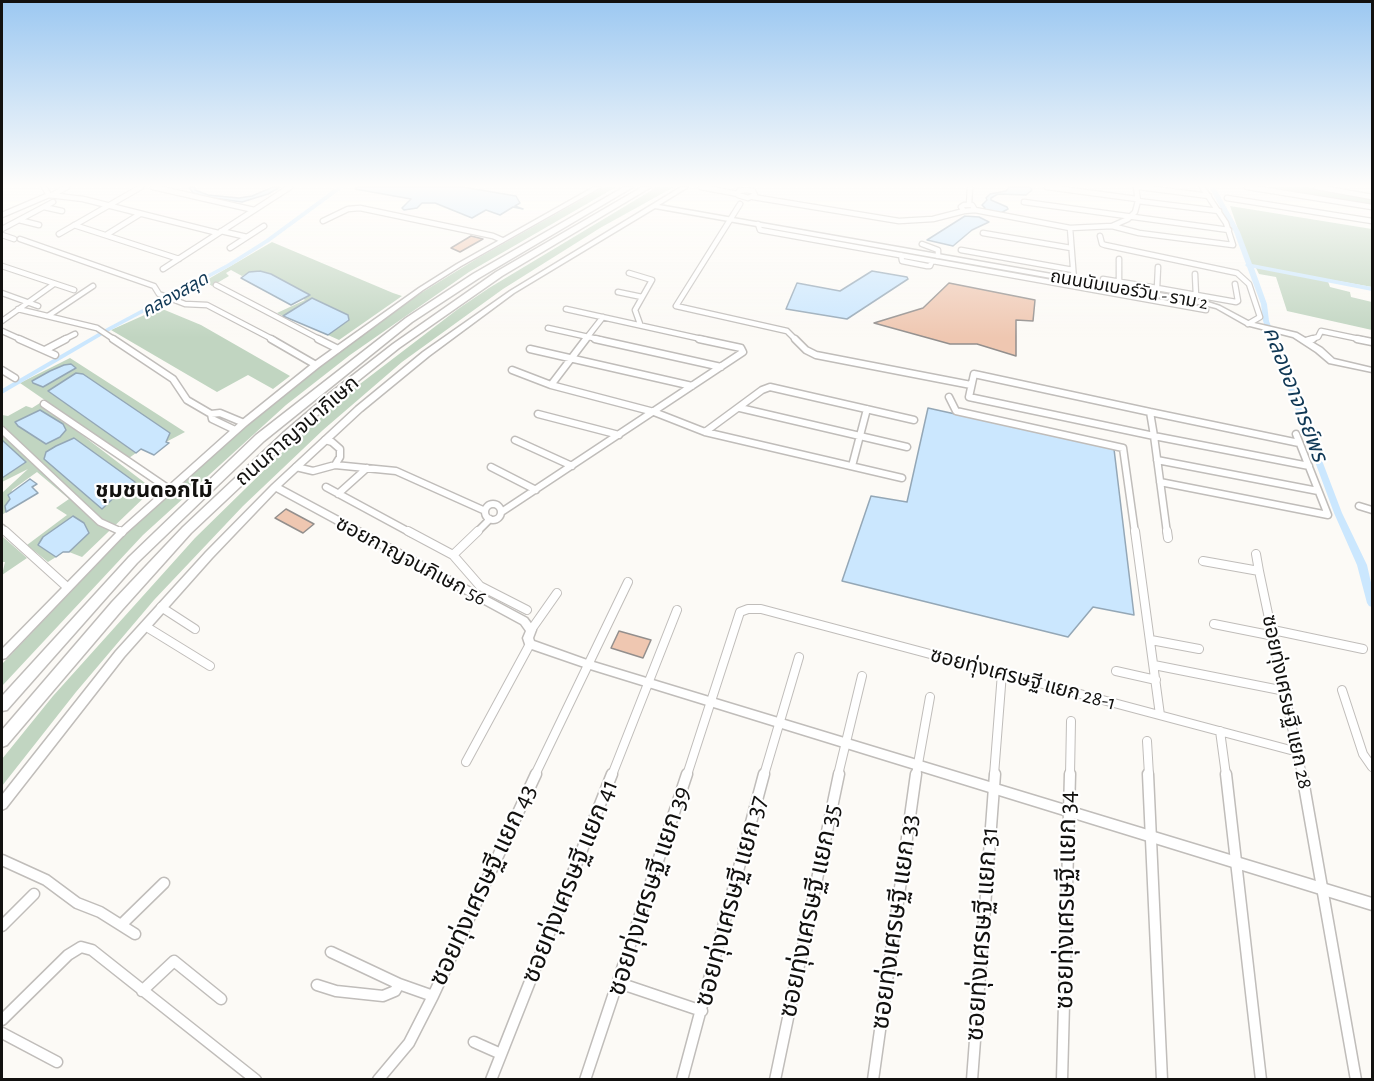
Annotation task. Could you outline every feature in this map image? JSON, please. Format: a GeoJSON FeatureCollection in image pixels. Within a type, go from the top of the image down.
{"type":"FeatureCollection","features":[{"type":"Feature","properties":{"kind":"highway","name":"ถนนกาญจนาภิเษก"},"geometry":{"type":"LineString","coordinates":[[2,705],[133,560],[260,438],[310,396],[409,320],[457,288],[543,237]]}},
{"type":"Feature","properties":{"kind":"highway","name":"ถนนกาญจนาภิเษก"},"geometry":{"type":"LineString","coordinates":[[2,740],[117,606],[187,530],[326,402],[396,346],[489,281],[562,237]]}},
{"type":"Feature","properties":{"kind":"main road"},"geometry":{"type":"LineString","coordinates":[[2,656],[122,532],[243,423],[338,348],[421,289],[507,237]]}},
{"type":"Feature","properties":{"kind":"main road"},"geometry":{"type":"LineString","coordinates":[[2,804],[56,733],[145,626],[208,555],[296,467],[426,354],[512,292],[602,237]]}},
{"type":"Feature","properties":{"kind":"main road","name":"ถนนนัมเบอร์วัน - ราม 2"},"geometry":{"type":"LineString","coordinates":[[821,237],[1016,273],[1158,292],[1188,304],[1212,304],[1248,324],[1281,330],[1306,341],[1332,361],[1372,370]]}},
{"type":"Feature","properties":{"kind":"main road","name":"ซอยกาญจนภิเษก 56"},"geometry":{"type":"LineString","coordinates":[[275,487],[524,621],[531,630]]}},
{"type":"Feature","properties":{"kind":"main road"},"geometry":{"type":"LineString","coordinates":[[531,630],[528,638],[530,644],[587,664],[1372,904]]}},
{"type":"Feature","properties":{"kind":"street"},"geometry":{"type":"LineString","coordinates":[[11,237],[154,286],[159,294],[185,304],[207,305],[316,365]]}},
{"type":"Feature","properties":{"kind":"street"},"geometry":{"type":"LineString","coordinates":[[113,237],[179,259]]}},
{"type":"Feature","properties":{"kind":"street"},"geometry":{"type":"LineString","coordinates":[[163,269],[212,237]]}},
{"type":"Feature","properties":{"kind":"street"},"geometry":{"type":"LineString","coordinates":[[230,248],[246,237]]}},
{"type":"Feature","properties":{"kind":"street"},"geometry":{"type":"LineString","coordinates":[[496,237],[502,240]]}},
{"type":"Feature","properties":{"kind":"street"},"geometry":{"type":"LineString","coordinates":[[719,237],[676,306],[787,331],[806,350],[816,355],[971,385]]}},
{"type":"Feature","properties":{"kind":"street"},"geometry":{"type":"LineString","coordinates":[[1005,237],[1071,248]]}},
{"type":"Feature","properties":{"kind":"street"},"geometry":{"type":"LineString","coordinates":[[1070,237],[1074,280]]}},
{"type":"Feature","properties":{"kind":"street"},"geometry":{"type":"LineString","coordinates":[[1100,237],[1104,245],[1237,273],[1249,284],[1260,317],[1248,324]]}},
{"type":"Feature","properties":{"kind":"street"},"geometry":{"type":"LineString","coordinates":[[1171,237],[1232,246],[1234,243],[1232,237]]}},
{"type":"Feature","properties":{"kind":"street"},"geometry":{"type":"LineString","coordinates":[[898,252],[902,261],[930,266],[938,250],[922,244]]}},
{"type":"Feature","properties":{"kind":"street"},"geometry":{"type":"LineString","coordinates":[[961,250],[1073,270]]}},
{"type":"Feature","properties":{"kind":"street"},"geometry":{"type":"LineString","coordinates":[[1118,285],[1119,259]]}},
{"type":"Feature","properties":{"kind":"street"},"geometry":{"type":"LineString","coordinates":[[2,266],[74,290]]}},
{"type":"Feature","properties":{"kind":"street"},"geometry":{"type":"LineString","coordinates":[[1158,267],[1158,292],[1236,302],[1238,301],[1235,284]]}},
{"type":"Feature","properties":{"kind":"street"},"geometry":{"type":"LineString","coordinates":[[629,273],[652,279],[635,310],[640,324]]}},
{"type":"Feature","properties":{"kind":"street"},"geometry":{"type":"LineString","coordinates":[[1016,273],[1102,285],[1206,310]]}},
{"type":"Feature","properties":{"kind":"street"},"geometry":{"type":"LineString","coordinates":[[1195,274],[1196,296]]}},
{"type":"Feature","properties":{"kind":"street"},"geometry":{"type":"LineString","coordinates":[[2,321],[54,284]]}},
{"type":"Feature","properties":{"kind":"street"},"geometry":{"type":"LineString","coordinates":[[216,285],[338,348]]}},
{"type":"Feature","properties":{"kind":"street"},"geometry":{"type":"LineString","coordinates":[[48,316],[93,286]]}},
{"type":"Feature","properties":{"kind":"street"},"geometry":{"type":"LineString","coordinates":[[618,292],[642,297]]}},
{"type":"Feature","properties":{"kind":"street"},"geometry":{"type":"LineString","coordinates":[[2,293],[38,306]]}},
{"type":"Feature","properties":{"kind":"street"},"geometry":{"type":"LineString","coordinates":[[18,309],[98,328],[173,379],[187,400],[211,414],[220,413],[243,423]]}},
{"type":"Feature","properties":{"kind":"street"},"geometry":{"type":"LineString","coordinates":[[453,555],[490,519],[497,518],[503,511],[692,387],[743,350],[640,324],[566,309]]}},
{"type":"Feature","properties":{"kind":"street"},"geometry":{"type":"LineString","coordinates":[[551,385],[603,317]]}},
{"type":"Feature","properties":{"kind":"street"},"geometry":{"type":"LineString","coordinates":[[548,328],[721,367]]}},
{"type":"Feature","properties":{"kind":"street"},"geometry":{"type":"LineString","coordinates":[[2,331],[55,355]]}},
{"type":"Feature","properties":{"kind":"street"},"geometry":{"type":"LineString","coordinates":[[1306,341],[1318,337],[1322,331],[1372,342]]}},
{"type":"Feature","properties":{"kind":"street"},"geometry":{"type":"LineString","coordinates":[[45,350],[75,334]]}},
{"type":"Feature","properties":{"kind":"street"},"geometry":{"type":"LineString","coordinates":[[530,349],[692,387]]}},
{"type":"Feature","properties":{"kind":"street"},"geometry":{"type":"LineString","coordinates":[[2,370],[15,378]]}},
{"type":"Feature","properties":{"kind":"street"},"geometry":{"type":"LineString","coordinates":[[512,370],[551,385],[654,412],[705,432],[902,478]]}},
{"type":"Feature","properties":{"kind":"street"},"geometry":{"type":"LineString","coordinates":[[1299,442],[974,374],[969,397],[1309,466]]}},
{"type":"Feature","properties":{"kind":"street"},"geometry":{"type":"LineString","coordinates":[[705,432],[762,390],[770,387],[914,420]]}},
{"type":"Feature","properties":{"kind":"street"},"geometry":{"type":"LineString","coordinates":[[949,397],[956,411],[1123,448],[1160,715]]}},
{"type":"Feature","properties":{"kind":"street"},"geometry":{"type":"LineString","coordinates":[[44,404],[169,489]]}},
{"type":"Feature","properties":{"kind":"street"},"geometry":{"type":"LineString","coordinates":[[740,408],[907,447]]}},
{"type":"Feature","properties":{"kind":"street"},"geometry":{"type":"LineString","coordinates":[[852,466],[867,409]]}},
{"type":"Feature","properties":{"kind":"street"},"geometry":{"type":"LineString","coordinates":[[1150,412],[1168,538]]}},
{"type":"Feature","properties":{"kind":"street"},"geometry":{"type":"LineString","coordinates":[[211,414],[212,419],[235,430]]}},
{"type":"Feature","properties":{"kind":"street"},"geometry":{"type":"LineString","coordinates":[[538,414],[619,435]]}},
{"type":"Feature","properties":{"kind":"street"},"geometry":{"type":"LineString","coordinates":[[2,430],[100,522],[122,532]]}},
{"type":"Feature","properties":{"kind":"street"},"geometry":{"type":"LineString","coordinates":[[1160,482],[1328,515],[1296,434]]}},
{"type":"Feature","properties":{"kind":"street"},"geometry":{"type":"LineString","coordinates":[[296,467],[313,471],[335,465],[340,457],[340,449],[325,440]]}},
{"type":"Feature","properties":{"kind":"street"},"geometry":{"type":"LineString","coordinates":[[515,440],[572,466]]}},
{"type":"Feature","properties":{"kind":"street"},"geometry":{"type":"LineString","coordinates":[[1157,460],[1318,491]]}},
{"type":"Feature","properties":{"kind":"street"},"geometry":{"type":"LineString","coordinates":[[335,465],[396,471],[483,510]]}},
{"type":"Feature","properties":{"kind":"street"},"geometry":{"type":"LineString","coordinates":[[491,467],[536,490]]}},
{"type":"Feature","properties":{"kind":"street"},"geometry":{"type":"LineString","coordinates":[[338,494],[367,468]]}},
{"type":"Feature","properties":{"kind":"street"},"geometry":{"type":"LineString","coordinates":[[326,488],[453,555],[480,586],[527,610]]}},
{"type":"Feature","properties":{"kind":"street"},"geometry":{"type":"LineString","coordinates":[[483,510],[489,505],[497,504],[503,511]]}},
{"type":"Feature","properties":{"kind":"street"},"geometry":{"type":"LineString","coordinates":[[1359,506],[1372,510]]}},
{"type":"Feature","properties":{"kind":"street"},"geometry":{"type":"LineString","coordinates":[[483,510],[483,515],[490,519]]}},
{"type":"Feature","properties":{"kind":"street"},"geometry":{"type":"LineString","coordinates":[[2,528],[67,587]]}},
{"type":"Feature","properties":{"kind":"street","name":"ซอยทุ่งเศรษฐี แยก 28"},"geometry":{"type":"LineString","coordinates":[[1256,554],[1298,752],[1356,1080]]}},
{"type":"Feature","properties":{"kind":"street"},"geometry":{"type":"LineString","coordinates":[[1203,561],[1259,571]]}},
{"type":"Feature","properties":{"kind":"street","name":"ซอยทุ่งเศรษฐี แยก 43"},"geometry":{"type":"LineString","coordinates":[[317,985],[336,991],[383,996],[395,991],[399,984],[433,996],[587,664],[628,582]]}},
{"type":"Feature","properties":{"kind":"street"},"geometry":{"type":"LineString","coordinates":[[531,630],[557,593]]}},
{"type":"Feature","properties":{"kind":"street"},"geometry":{"type":"LineString","coordinates":[[161,608],[195,630]]}},
{"type":"Feature","properties":{"kind":"street","name":"ซอยทุ่งเศรษฐี แยก 28-1"},"geometry":{"type":"LineString","coordinates":[[748,609],[761,609],[1298,752]]}},
{"type":"Feature","properties":{"kind":"street","name":"ซอยทุ่งเศรษฐี แยก 39"},"geometry":{"type":"LineString","coordinates":[[585,1080],[740,612],[748,609]]}},
{"type":"Feature","properties":{"kind":"street","name":"ซอยทุ่งเศรษฐี แยก 41"},"geometry":{"type":"LineString","coordinates":[[491,1080],[676,610]]}},
{"type":"Feature","properties":{"kind":"street"},"geometry":{"type":"LineString","coordinates":[[1214,624],[1363,649]]}},
{"type":"Feature","properties":{"kind":"street"},"geometry":{"type":"LineString","coordinates":[[145,626],[210,666]]}},
{"type":"Feature","properties":{"kind":"street"},"geometry":{"type":"LineString","coordinates":[[1151,640],[1199,649]]}},
{"type":"Feature","properties":{"kind":"street"},"geometry":{"type":"LineString","coordinates":[[466,762],[530,644]]}},
{"type":"Feature","properties":{"kind":"street","name":"ซอยทุ่งเศรษฐี แยก 37"},"geometry":{"type":"LineString","coordinates":[[682,1080],[778,722],[799,657]]}},
{"type":"Feature","properties":{"kind":"street"},"geometry":{"type":"LineString","coordinates":[[1154,665],[1285,691]]}},
{"type":"Feature","properties":{"kind":"street"},"geometry":{"type":"LineString","coordinates":[[1116,671],[1156,680]]}},
{"type":"Feature","properties":{"kind":"street","name":"ซอยทุ่งเศรษฐี แยก 31"},"geometry":{"type":"LineString","coordinates":[[972,1080],[1002,674]]}},
{"type":"Feature","properties":{"kind":"street","name":"ซอยทุ่งเศรษฐี แยก 35"},"geometry":{"type":"LineString","coordinates":[[776,1080],[845,743],[862,676]]}},
{"type":"Feature","properties":{"kind":"street"},"geometry":{"type":"LineString","coordinates":[[1342,690],[1364,754],[1372,767]]}},
{"type":"Feature","properties":{"kind":"street","name":"ซอยทุ่งเศรษฐี แยก 33"},"geometry":{"type":"LineString","coordinates":[[873,1080],[917,765],[930,698]]}},
{"type":"Feature","properties":{"kind":"street","name":"ซอยทุ่งเศรษฐี แยก 34"},"geometry":{"type":"LineString","coordinates":[[1062,1080],[1071,721]]}},
{"type":"Feature","properties":{"kind":"street"},"geometry":{"type":"LineString","coordinates":[[1220,731],[1261,1080]]}},
{"type":"Feature","properties":{"kind":"street"},"geometry":{"type":"LineString","coordinates":[[1147,741],[1162,1080]]}},
{"type":"Feature","properties":{"kind":"street"},"geometry":{"type":"LineString","coordinates":[[2,860],[46,880],[86,908],[100,912],[135,934]]}},
{"type":"Feature","properties":{"kind":"street"},"geometry":{"type":"LineString","coordinates":[[122,924],[164,883]]}},
{"type":"Feature","properties":{"kind":"street"},"geometry":{"type":"LineString","coordinates":[[2,926],[34,894]]}},
{"type":"Feature","properties":{"kind":"street"},"geometry":{"type":"LineString","coordinates":[[2,1020],[68,955],[81,947],[92,950],[256,1080]]}},
{"type":"Feature","properties":{"kind":"street"},"geometry":{"type":"LineString","coordinates":[[331,952],[399,984]]}},
{"type":"Feature","properties":{"kind":"street"},"geometry":{"type":"LineString","coordinates":[[142,991],[174,961],[221,999]]}},
{"type":"Feature","properties":{"kind":"street"},"geometry":{"type":"LineString","coordinates":[[619,983],[702,1011]]}},
{"type":"Feature","properties":{"kind":"street"},"geometry":{"type":"LineString","coordinates":[[378,1080],[409,1043],[433,996]]}},
{"type":"Feature","properties":{"kind":"street"},"geometry":{"type":"LineString","coordinates":[[2,1033],[57,1062]]}},
{"type":"Feature","properties":{"kind":"street"},"geometry":{"type":"LineString","coordinates":[[474,1042],[501,1054]]}},
{"type":"Feature","properties":{"kind":"green space"},"geometry":{"type":"Polygon","coordinates":[[[514,237],[529,237],[469,272],[350,355],[286,405],[143,535],[2,686],[2,664],[127,533],[220,447],[355,339],[421,293],[514,237]]]}},
{"type":"Feature","properties":{"kind":"green space"},"geometry":{"type":"Polygon","coordinates":[[[573,237],[585,237],[503,289],[402,362],[323,430],[243,506],[154,600],[76,692],[2,786],[2,759],[53,696],[195,538],[295,440],[356,387],[489,288],[573,237]]]}},
{"type":"Feature","properties":{"kind":"green space"},"geometry":{"type":"Polygon","coordinates":[[[1241,237],[1372,237],[1372,287],[1327,279],[1330,287],[1350,292],[1351,297],[1372,302],[1372,330],[1287,311],[1276,277],[1259,274],[1250,264],[1241,237]]]}},
{"type":"Feature","properties":{"kind":"green space"},"geometry":{"type":"Polygon","coordinates":[[[272,242],[402,296],[339,340],[328,335],[349,320],[306,301],[283,316],[277,313],[305,300],[260,271],[242,276],[231,270],[226,273],[229,276],[212,286],[205,281],[272,242]]]}},
{"type":"Feature","properties":{"kind":"green space"},"geometry":{"type":"Polygon","coordinates":[[[160,308],[201,325],[290,376],[273,389],[248,375],[217,392],[111,330],[160,308]]]}},
{"type":"Feature","properties":{"kind":"green space"},"geometry":{"type":"Polygon","coordinates":[[[70,358],[185,432],[166,442],[170,433],[48,391],[136,453],[129,458],[20,383],[70,358]]]}},
{"type":"Feature","properties":{"kind":"green space"},"geometry":{"type":"Polygon","coordinates":[[[40,403],[153,489],[82,557],[69,552],[89,533],[38,545],[56,557],[48,562],[27,545],[67,515],[56,508],[69,499],[37,472],[12,490],[5,506],[6,512],[2,515],[2,493],[28,469],[2,482],[2,478],[26,462],[2,440],[2,415],[8,416],[26,406],[32,408],[40,403]],[[74,438],[47,452],[102,508],[124,488],[74,438]]]}},
{"type":"Feature","properties":{"kind":"green space"},"geometry":{"type":"Polygon","coordinates":[[[2,536],[27,558],[2,575],[5,562],[2,562],[2,536]]]}},
{"type":"Feature","properties":{"kind":"water"},"geometry":{"type":"Polygon","coordinates":[[[931,237],[963,237],[953,246],[927,240],[931,237]]]}},
{"type":"Feature","properties":{"kind":"water"},"geometry":{"type":"Polygon","coordinates":[[[260,271],[271,274],[310,295],[291,305],[241,278],[249,272],[260,271]]]}},
{"type":"Feature","properties":{"kind":"water"},"geometry":{"type":"Polygon","coordinates":[[[872,271],[908,279],[847,319],[786,309],[797,283],[840,291],[872,271]]]}},
{"type":"Feature","properties":{"kind":"water"},"geometry":{"type":"Polygon","coordinates":[[[312,298],[348,315],[349,320],[328,335],[283,316],[312,298]]]}},
{"type":"Feature","properties":{"kind":"water"},"geometry":{"type":"Polygon","coordinates":[[[71,364],[76,368],[43,387],[32,381],[50,371],[71,364]]]}},
{"type":"Feature","properties":{"kind":"water"},"geometry":{"type":"Polygon","coordinates":[[[76,373],[83,374],[170,433],[166,442],[169,443],[154,455],[141,449],[136,453],[48,391],[76,373]]]}},
{"type":"Feature","properties":{"kind":"water"},"geometry":{"type":"Polygon","coordinates":[[[928,408],[1114,449],[1134,615],[1093,607],[1068,637],[842,581],[871,496],[907,502],[928,408]]]}},
{"type":"Feature","properties":{"kind":"water"},"geometry":{"type":"Polygon","coordinates":[[[40,410],[63,424],[66,430],[60,437],[46,444],[15,422],[40,410]]]}},
{"type":"Feature","properties":{"kind":"water"},"geometry":{"type":"Polygon","coordinates":[[[74,438],[135,482],[130,489],[124,488],[102,509],[44,459],[46,452],[74,438]]]}},
{"type":"Feature","properties":{"kind":"water"},"geometry":{"type":"Polygon","coordinates":[[[2,440],[26,462],[2,478],[2,440]]]}},
{"type":"Feature","properties":{"kind":"water"},"geometry":{"type":"Polygon","coordinates":[[[30,479],[37,484],[32,487],[38,493],[6,512],[5,506],[10,499],[8,495],[30,479]]]}},
{"type":"Feature","properties":{"kind":"water"},"geometry":{"type":"Polygon","coordinates":[[[73,516],[84,523],[89,533],[69,552],[63,552],[56,557],[38,545],[43,537],[73,516]]]}},
{"type":"Feature","properties":{"kind":"building"},"geometry":{"type":"Polygon","coordinates":[[[469,237],[483,239],[460,252],[451,248],[469,237]]]}},
{"type":"Feature","properties":{"kind":"building"},"geometry":{"type":"Polygon","coordinates":[[[949,283],[1035,300],[1033,321],[1016,320],[1016,356],[977,344],[950,344],[874,323],[923,308],[949,283]]]}},
{"type":"Feature","properties":{"kind":"building"},"geometry":{"type":"Polygon","coordinates":[[[286,509],[314,524],[303,533],[275,518],[286,509]]]}},
{"type":"Feature","properties":{"kind":"building"},"geometry":{"type":"Polygon","coordinates":[[[619,631],[651,640],[643,658],[611,648],[619,631]]]}},
{"type":"Feature","properties":{"kind":"waterway","name":"คลองสลุด"},"geometry":{"type":"LineString","coordinates":[[2,392],[109,329],[229,265],[272,237]]}},
{"type":"Feature","properties":{"kind":"waterway","name":"คลองอาจารย์พร"},"geometry":{"type":"LineString","coordinates":[[1239,237],[1249,265]]}},
{"type":"Feature","properties":{"kind":"waterway"},"geometry":{"type":"LineString","coordinates":[[1249,265],[1372,289]]}},
{"type":"Feature","properties":{"kind":"waterway","name":"คลองอาจารย์พร"},"geometry":{"type":"LineString","coordinates":[[1249,265],[1264,304],[1266,321],[1338,513],[1362,565],[1372,603]]}},
{"type":"Feature","properties":{"kind":"district","name":"ชุมชนดอกไม้"},"geometry":{"type":"Point","coordinates":[154,490]}}]}
